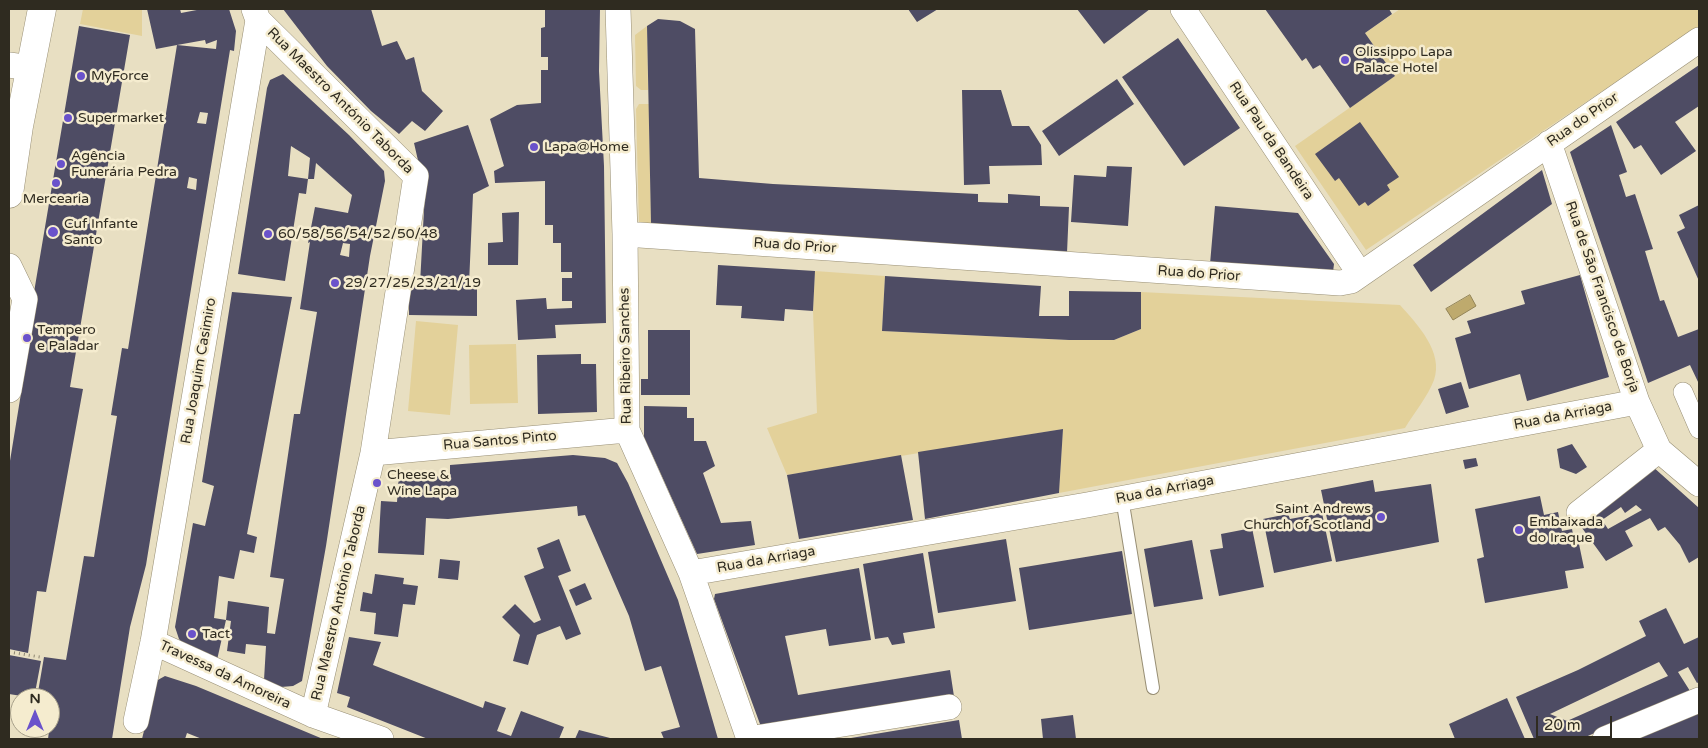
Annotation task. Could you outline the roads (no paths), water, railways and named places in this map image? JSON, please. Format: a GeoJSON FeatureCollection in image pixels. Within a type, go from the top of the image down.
{"type":"FeatureCollection","features":[{"type":"Feature","properties":{"kind":"main road"},"geometry":{"type":"LineString","coordinates":[[9,194],[20,66],[42,9]]}},
{"type":"Feature","properties":{"kind":"street","name":"Rua Pau da Bandeira"},"geometry":{"type":"LineString","coordinates":[[1183,9],[1360,274]]}},
{"type":"Feature","properties":{"kind":"street","name":"Rua Ribeiro Sanches"},"geometry":{"type":"LineString","coordinates":[[622,12],[627,430],[691,573],[749,739]]}},
{"type":"Feature","properties":{"kind":"street","name":"Rua Maestro António Taborda"},"geometry":{"type":"LineString","coordinates":[[256,14],[416,176],[373,453],[313,715]]}},
{"type":"Feature","properties":{"kind":"street","name":"Rua Joaquim Casimiro"},"geometry":{"type":"LineString","coordinates":[[136,721],[153,642],[256,14]]}},
{"type":"Feature","properties":{"kind":"street","name":"Rua do Prior"},"geometry":{"type":"LineString","coordinates":[[624,234],[1340,284],[1351,281],[1699,40]]}},
{"type":"Feature","properties":{"kind":"street","name":"Rua de São Francisco de Borja"},"geometry":{"type":"LineString","coordinates":[[1549,143],[1637,402],[1659,450],[1699,484]]}},
{"type":"Feature","properties":{"kind":"street"},"geometry":{"type":"LineString","coordinates":[[9,266],[26,299],[9,390]]}},
{"type":"Feature","properties":{"kind":"street"},"geometry":{"type":"LineString","coordinates":[[1683,392],[1699,429]]}},
{"type":"Feature","properties":{"kind":"street","name":"Rua da Arriaga"},"geometry":{"type":"LineString","coordinates":[[691,573],[1122,498],[1637,402]]}},
{"type":"Feature","properties":{"kind":"street","name":"Rua Santos Pinto"},"geometry":{"type":"LineString","coordinates":[[373,453],[627,430]]}},
{"type":"Feature","properties":{"kind":"street"},"geometry":{"type":"LineString","coordinates":[[1578,513],[1659,450]]}},
{"type":"Feature","properties":{"kind":"street","name":"Travessa da Amoreira"},"geometry":{"type":"LineString","coordinates":[[153,642],[313,715],[381,739]]}},
{"type":"Feature","properties":{"kind":"street"},"geometry":{"type":"LineString","coordinates":[[1606,739],[1699,700]]}},
{"type":"Feature","properties":{"kind":"street"},"geometry":{"type":"LineString","coordinates":[[749,739],[949,707]]}},
{"type":"Feature","properties":{"kind":"lane"},"geometry":{"type":"LineString","coordinates":[[1122,498],[1153,688]]}},
{"type":"Feature","properties":{"kind":"place","name":"Olissippo Lapa Palace Hotel"},"geometry":{"type":"Point","coordinates":[1345,60]}},
{"type":"Feature","properties":{"kind":"place","name":"MyForce"},"geometry":{"type":"Point","coordinates":[81,76]}},
{"type":"Feature","properties":{"kind":"place","name":"Supermarket"},"geometry":{"type":"Point","coordinates":[68,118]}},
{"type":"Feature","properties":{"kind":"place","name":"Lapa@Home"},"geometry":{"type":"Point","coordinates":[534,147]}},
{"type":"Feature","properties":{"kind":"place","name":"Agência Funerária Pedra"},"geometry":{"type":"Point","coordinates":[61,164]}},
{"type":"Feature","properties":{"kind":"place","name":"Mercearia"},"geometry":{"type":"Point","coordinates":[56,183]}},
{"type":"Feature","properties":{"kind":"place","name":"Cuf Infante Santo"},"geometry":{"type":"Point","coordinates":[53,232]}},
{"type":"Feature","properties":{"kind":"place","name":"60/58/56/54/52/50/48"},"geometry":{"type":"Point","coordinates":[268,234]}},
{"type":"Feature","properties":{"kind":"place","name":"29/27/25/23/21/19"},"geometry":{"type":"Point","coordinates":[335,283]}},
{"type":"Feature","properties":{"kind":"place","name":"Tempero e Paladar"},"geometry":{"type":"Point","coordinates":[27,338]}},
{"type":"Feature","properties":{"kind":"place","name":"Cheese & Wine Lapa"},"geometry":{"type":"Point","coordinates":[377,483]}},
{"type":"Feature","properties":{"kind":"place","name":"Saint Andrews Church of Scotland"},"geometry":{"type":"Point","coordinates":[1381,517]}},
{"type":"Feature","properties":{"kind":"place","name":"Embaixada do Iraque"},"geometry":{"type":"Point","coordinates":[1519,530]}},
{"type":"Feature","properties":{"kind":"place","name":"Tact"},"geometry":{"type":"Point","coordinates":[192,634]}}]}
